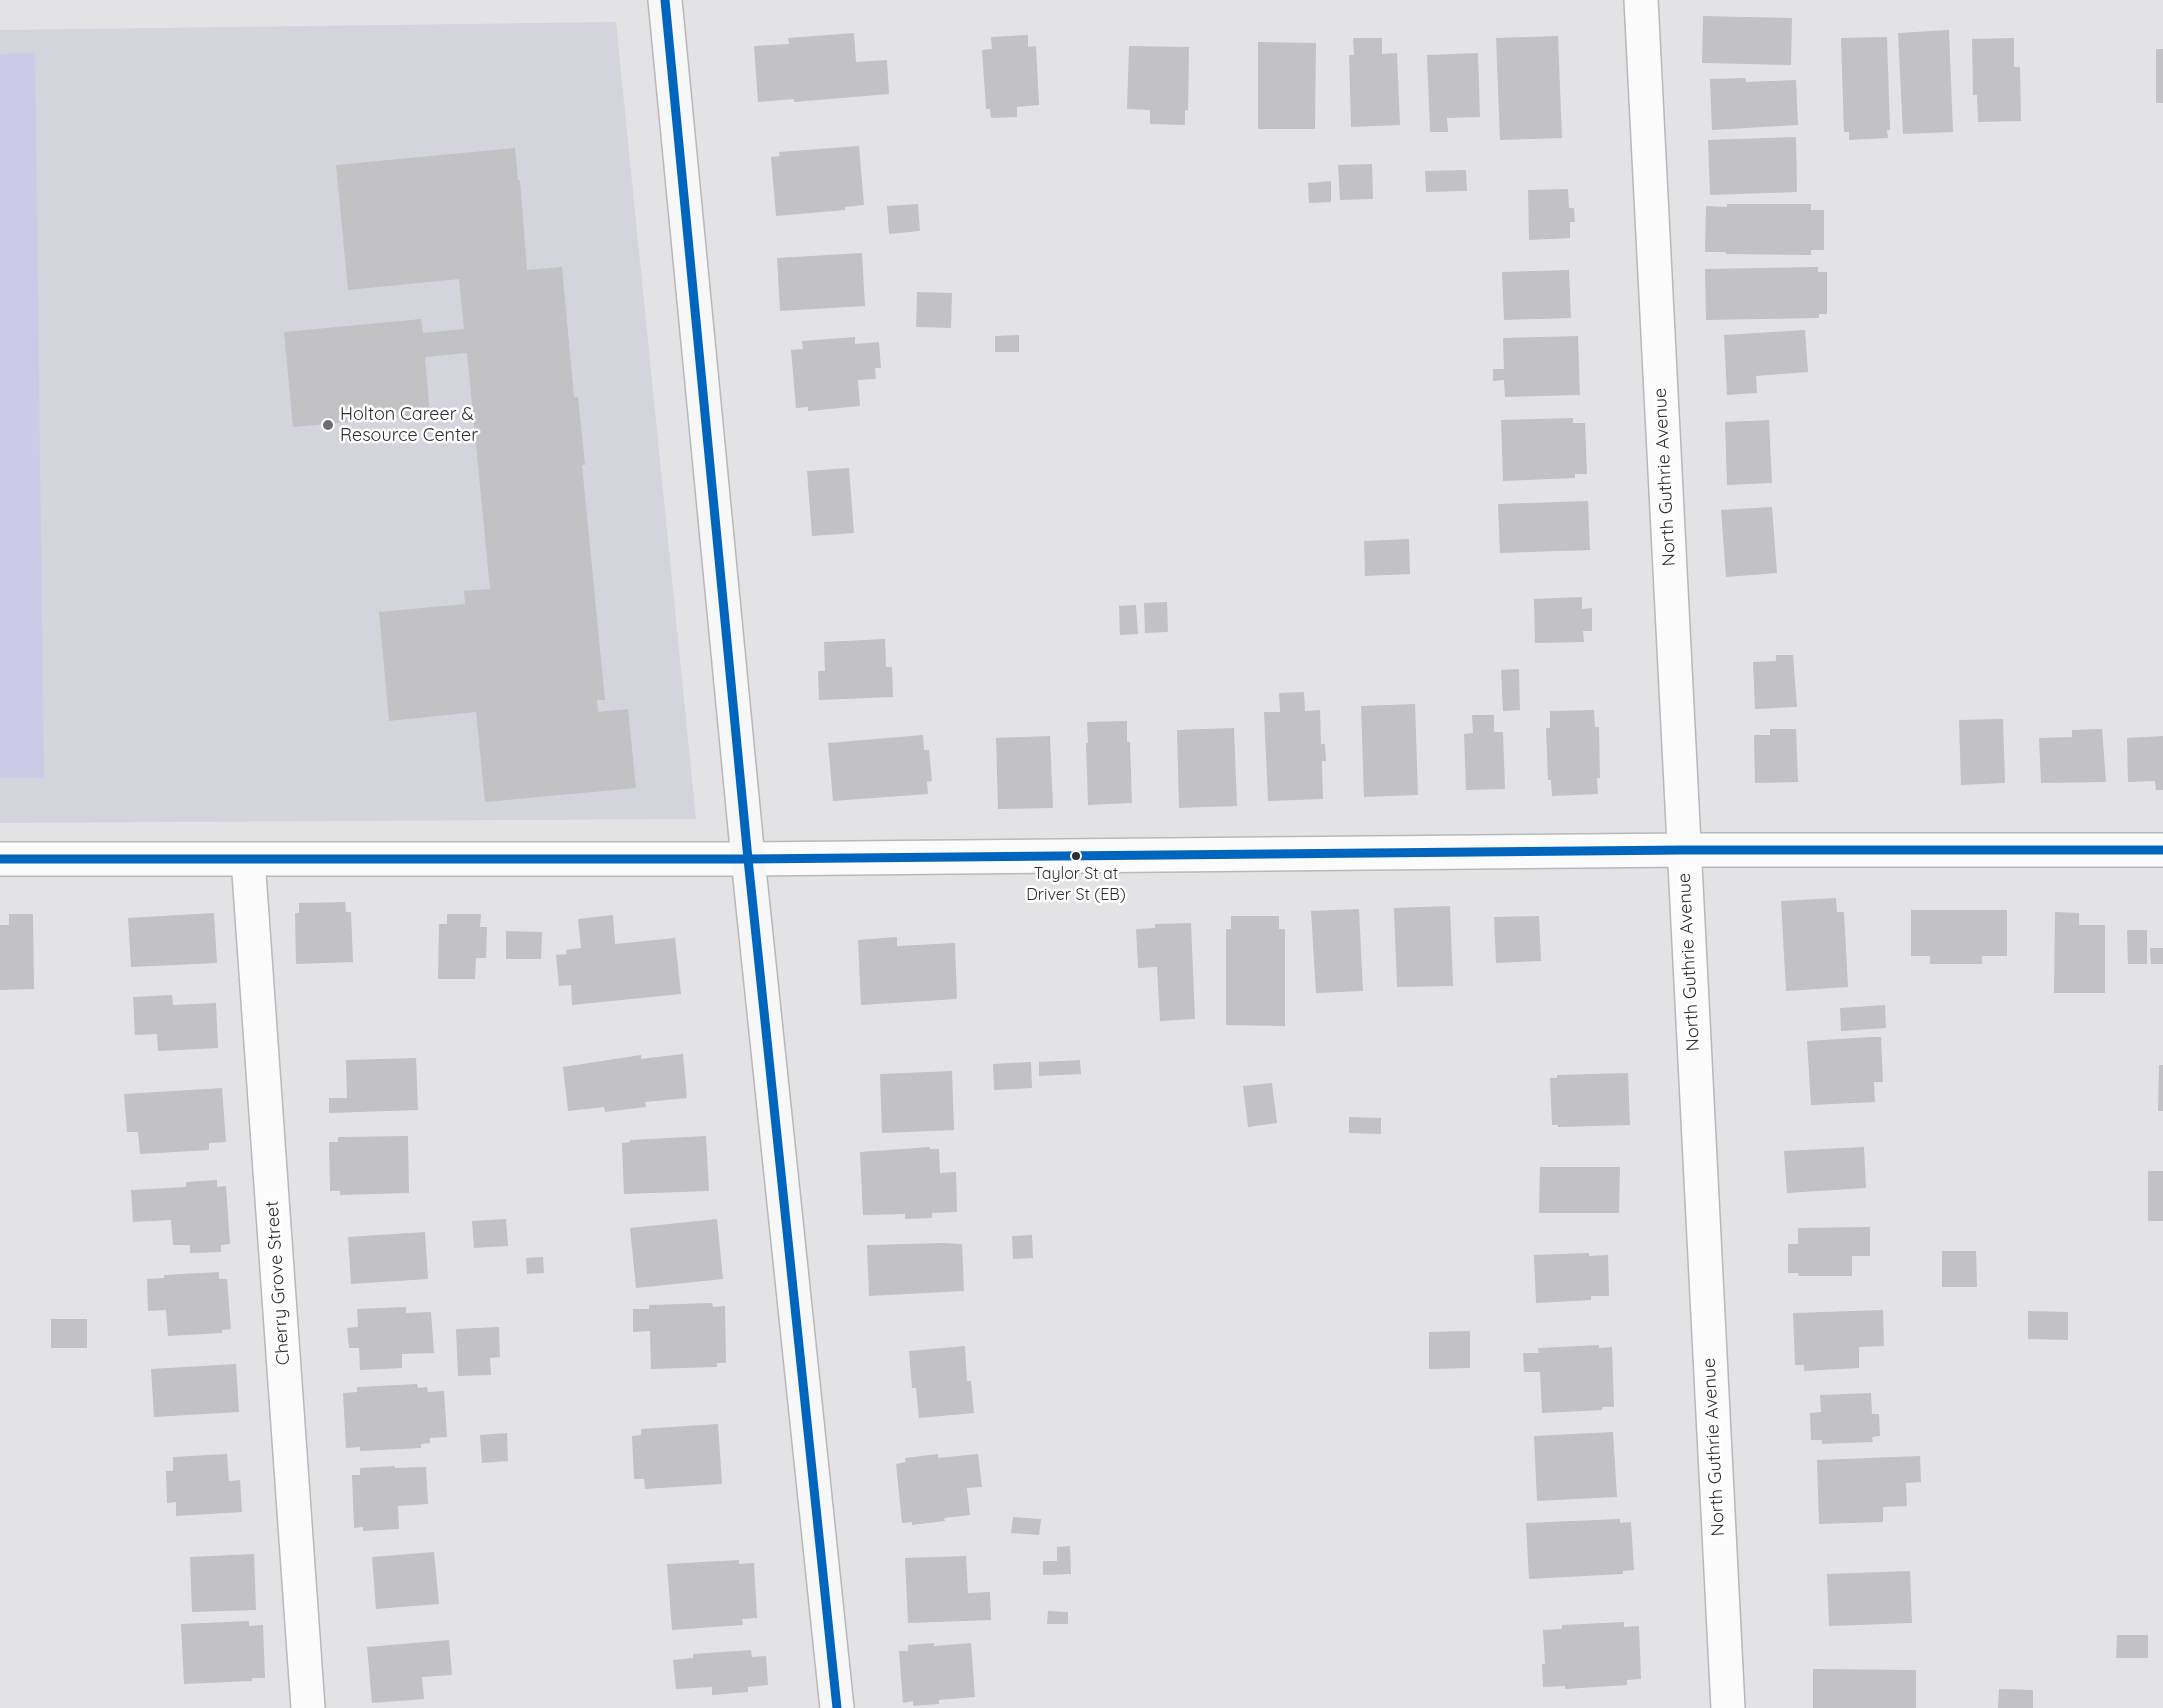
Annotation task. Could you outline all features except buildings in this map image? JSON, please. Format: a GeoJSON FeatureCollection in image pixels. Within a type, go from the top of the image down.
{"type":"FeatureCollection","features":[{"type":"Feature","properties":{"kind":"street"},"geometry":{"type":"LineString","coordinates":[[665,0],[748,859],[837,1708]]}},
{"type":"Feature","properties":{"kind":"street","name":"North Guthrie Avenue"},"geometry":{"type":"LineString","coordinates":[[1641,0],[1728,1708]]}},
{"type":"Feature","properties":{"kind":"street"},"geometry":{"type":"LineString","coordinates":[[0,859],[748,859],[1683,850],[2163,850]]}},
{"type":"Feature","properties":{"kind":"street","name":"Cherry Grove Street"},"geometry":{"type":"LineString","coordinates":[[248,859],[308,1708]]}},
{"type":"Feature","properties":{"kind":"shaded area","name":"Holton Career & Resource Center"},"geometry":{"type":"Polygon","coordinates":[[[616,22],[696,819],[0,823],[0,30],[616,22]]]}},
{"type":"Feature","properties":{"kind":"shaded area"},"geometry":{"type":"Polygon","coordinates":[[[35,53],[44,778],[0,778],[0,54],[35,53]]]}},
{"type":"Feature","properties":{"kind":"transit line"},"geometry":{"type":"LineString","coordinates":[[665,0],[748,859],[837,1708]]}},
{"type":"Feature","properties":{"kind":"transit line"},"geometry":{"type":"LineString","coordinates":[[0,859],[748,859],[1683,850],[2163,850]]}},
{"type":"Feature","properties":{"kind":"place","name":"Holton Career & Resource Center"},"geometry":{"type":"Point","coordinates":[328,425]}},
{"type":"Feature","properties":{"kind":"place","name":"Taylor St at Driver St (EB)"},"geometry":{"type":"Point","coordinates":[1076,856]}}]}
